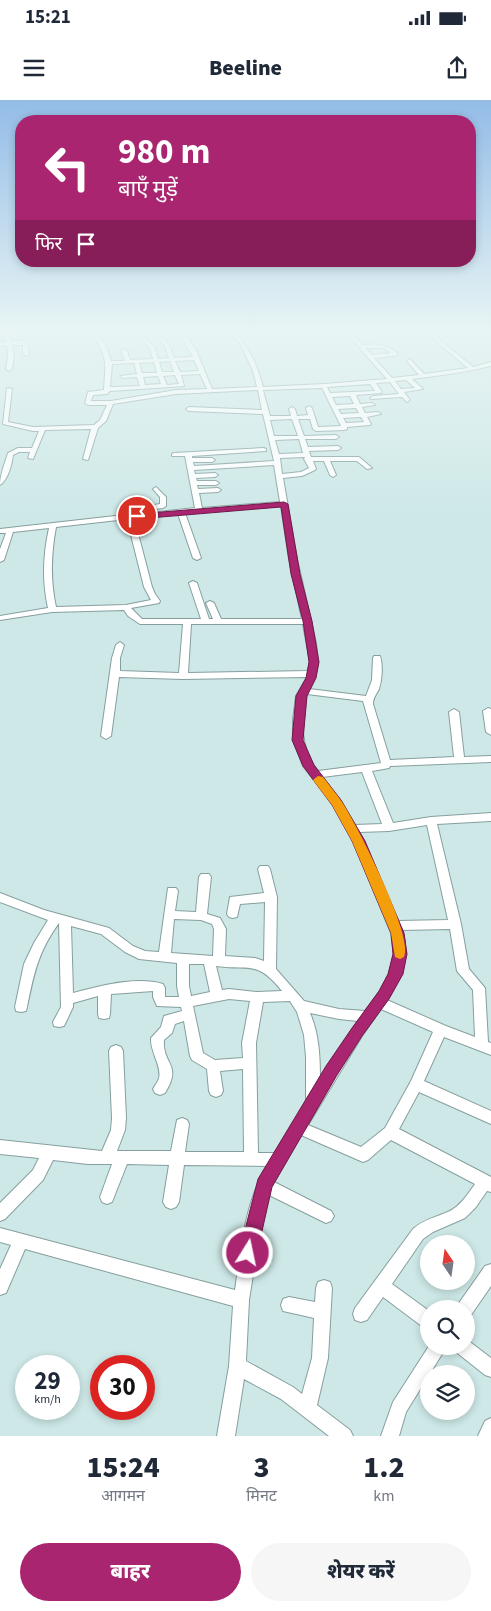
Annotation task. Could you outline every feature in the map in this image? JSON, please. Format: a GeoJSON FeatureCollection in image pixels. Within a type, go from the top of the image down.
{"type":"FeatureCollection","features":[{"type":"Feature","properties":{"kind":"street"},"geometry":{"type":"LineString","coordinates":[[8,393],[3,424],[33,429],[95,427],[103,421],[111,403]]}},
{"type":"Feature","properties":{"kind":"street"},"geometry":{"type":"LineString","coordinates":[[90,393],[88,403],[111,403],[161,393]]}},
{"type":"Feature","properties":{"kind":"street"},"geometry":{"type":"LineString","coordinates":[[226,1436],[237,1366],[241,1300],[251,1237],[264,1185],[312,1104],[396,974],[400,954],[395,926],[366,857],[337,803],[303,757],[298,740],[298,720],[304,691],[314,662],[308,621],[294,566],[277,459],[262,393]]}},
{"type":"Feature","properties":{"kind":"street"},"geometry":{"type":"LineString","coordinates":[[328,395],[353,397],[408,393]]}},
{"type":"Feature","properties":{"kind":"street"},"geometry":{"type":"LineString","coordinates":[[328,395],[344,425]]}},
{"type":"Feature","properties":{"kind":"street"},"geometry":{"type":"LineString","coordinates":[[381,395],[388,406]]}},
{"type":"Feature","properties":{"kind":"street"},"geometry":{"type":"LineString","coordinates":[[344,425],[368,424],[353,397]]}},
{"type":"Feature","properties":{"kind":"street"},"geometry":{"type":"LineString","coordinates":[[335,407],[372,405]]}},
{"type":"Feature","properties":{"kind":"street"},"geometry":{"type":"LineString","coordinates":[[309,408],[316,429],[345,428],[344,425]]}},
{"type":"Feature","properties":{"kind":"street"},"geometry":{"type":"LineString","coordinates":[[189,409],[294,418],[312,417]]}},
{"type":"Feature","properties":{"kind":"street"},"geometry":{"type":"LineString","coordinates":[[280,476],[302,474],[313,469],[302,437],[299,434],[292,409]]}},
{"type":"Feature","properties":{"kind":"street"},"geometry":{"type":"LineString","coordinates":[[340,416],[378,414]]}},
{"type":"Feature","properties":{"kind":"street"},"geometry":{"type":"LineString","coordinates":[[86,459],[95,427]]}},
{"type":"Feature","properties":{"kind":"street"},"geometry":{"type":"LineString","coordinates":[[31,458],[42,431]]}},
{"type":"Feature","properties":{"kind":"street"},"geometry":{"type":"LineString","coordinates":[[272,438],[336,437]]}},
{"type":"Feature","properties":{"kind":"street"},"geometry":{"type":"LineString","coordinates":[[174,455],[189,461],[277,459],[338,448]]}},
{"type":"Feature","properties":{"kind":"street"},"geometry":{"type":"LineString","coordinates":[[0,483],[9,463],[10,454],[18,450],[35,450]]}},
{"type":"Feature","properties":{"kind":"street"},"geometry":{"type":"LineString","coordinates":[[189,461],[264,450]]}},
{"type":"Feature","properties":{"kind":"street"},"geometry":{"type":"LineString","coordinates":[[307,454],[327,460],[359,459],[369,468]]}},
{"type":"Feature","properties":{"kind":"street"},"geometry":{"type":"LineString","coordinates":[[189,461],[212,460]]}},
{"type":"Feature","properties":{"kind":"street"},"geometry":{"type":"LineString","coordinates":[[327,460],[333,475]]}},
{"type":"Feature","properties":{"kind":"street"},"geometry":{"type":"LineString","coordinates":[[189,461],[199,510]]}},
{"type":"Feature","properties":{"kind":"street"},"geometry":{"type":"LineString","coordinates":[[193,479],[215,475]]}},
{"type":"Feature","properties":{"kind":"street"},"geometry":{"type":"LineString","coordinates":[[193,479],[216,483]]}},
{"type":"Feature","properties":{"kind":"street"},"geometry":{"type":"LineString","coordinates":[[0,618],[52,610],[126,606],[156,601],[151,596],[148,587],[133,517],[138,509],[163,506],[163,498],[156,489]]}},
{"type":"Feature","properties":{"kind":"street"},"geometry":{"type":"LineString","coordinates":[[195,491],[218,490]]}},
{"type":"Feature","properties":{"kind":"street"},"geometry":{"type":"LineString","coordinates":[[0,532],[199,510],[284,504]]}},
{"type":"Feature","properties":{"kind":"street"},"geometry":{"type":"LineString","coordinates":[[181,512],[196,558]]}},
{"type":"Feature","properties":{"kind":"street"},"geometry":{"type":"LineString","coordinates":[[52,610],[46,589],[46,579],[53,526]]}},
{"type":"Feature","properties":{"kind":"street"},"geometry":{"type":"LineString","coordinates":[[0,560],[10,530]]}},
{"type":"Feature","properties":{"kind":"street"},"geometry":{"type":"LineString","coordinates":[[193,583],[206,622]]}},
{"type":"Feature","properties":{"kind":"street"},"geometry":{"type":"LineString","coordinates":[[210,602],[218,622]]}},
{"type":"Feature","properties":{"kind":"street"},"geometry":{"type":"LineString","coordinates":[[126,606],[130,614],[140,622],[308,621]]}},
{"type":"Feature","properties":{"kind":"street"},"geometry":{"type":"LineString","coordinates":[[183,676],[187,625]]}},
{"type":"Feature","properties":{"kind":"street"},"geometry":{"type":"LineString","coordinates":[[106,736],[120,645]]}},
{"type":"Feature","properties":{"kind":"street"},"geometry":{"type":"LineString","coordinates":[[368,699],[373,694],[377,673],[377,658]]}},
{"type":"Feature","properties":{"kind":"street"},"geometry":{"type":"LineString","coordinates":[[115,674],[183,676],[311,674]]}},
{"type":"Feature","properties":{"kind":"street"},"geometry":{"type":"LineString","coordinates":[[304,691],[368,699]]}},
{"type":"Feature","properties":{"kind":"street"},"geometry":{"type":"LineString","coordinates":[[368,699],[374,729],[386,763]]}},
{"type":"Feature","properties":{"kind":"street"},"geometry":{"type":"LineString","coordinates":[[488,711],[491,732]]}},
{"type":"Feature","properties":{"kind":"street"},"geometry":{"type":"LineString","coordinates":[[454,712],[459,760]]}},
{"type":"Feature","properties":{"kind":"street"},"geometry":{"type":"LineString","coordinates":[[315,775],[385,766],[386,763],[491,760]]}},
{"type":"Feature","properties":{"kind":"street"},"geometry":{"type":"LineString","coordinates":[[366,769],[389,827]]}},
{"type":"Feature","properties":{"kind":"street"},"geometry":{"type":"LineString","coordinates":[[351,829],[389,827],[432,821],[491,818]]}},
{"type":"Feature","properties":{"kind":"street"},"geometry":{"type":"LineString","coordinates":[[379,1002],[486,1048],[480,995],[474,982],[463,970],[455,924],[432,821]]}},
{"type":"Feature","properties":{"kind":"street"},"geometry":{"type":"LineString","coordinates":[[264,869],[271,896],[270,970]]}},
{"type":"Feature","properties":{"kind":"street"},"geometry":{"type":"LineString","coordinates":[[201,916],[205,877]]}},
{"type":"Feature","properties":{"kind":"street"},"geometry":{"type":"LineString","coordinates":[[164,958],[172,892]]}},
{"type":"Feature","properties":{"kind":"street"},"geometry":{"type":"LineString","coordinates":[[234,914],[234,900],[271,896]]}},
{"type":"Feature","properties":{"kind":"street"},"geometry":{"type":"LineString","coordinates":[[0,897],[60,919],[105,931],[129,949],[143,956],[264,965],[296,1000],[306,1016],[314,1079],[312,1104]]}},
{"type":"Feature","properties":{"kind":"street"},"geometry":{"type":"LineString","coordinates":[[169,915],[201,916],[216,921],[220,929],[214,962],[217,995]]}},
{"type":"Feature","properties":{"kind":"street"},"geometry":{"type":"LineString","coordinates":[[59,1022],[67,1007],[60,919]]}},
{"type":"Feature","properties":{"kind":"street"},"geometry":{"type":"LineString","coordinates":[[22,1007],[30,964],[38,946],[60,919]]}},
{"type":"Feature","properties":{"kind":"street"},"geometry":{"type":"LineString","coordinates":[[395,926],[455,924]]}},
{"type":"Feature","properties":{"kind":"street"},"geometry":{"type":"LineString","coordinates":[[183,960],[183,986],[197,1056],[212,1066],[249,1063]]}},
{"type":"Feature","properties":{"kind":"street"},"geometry":{"type":"LineString","coordinates":[[67,1000],[105,989],[156,987],[160,991],[159,997],[161,1002],[187,1008]]}},
{"type":"Feature","properties":{"kind":"street"},"geometry":{"type":"LineString","coordinates":[[104,1014],[105,989]]}},
{"type":"Feature","properties":{"kind":"street"},"geometry":{"type":"LineString","coordinates":[[160,1089],[166,1082],[167,1076],[165,1062],[158,1047],[158,1038],[167,1029],[169,1020],[187,1008],[217,995],[229,994],[296,1000],[339,1014],[368,1016]]}},
{"type":"Feature","properties":{"kind":"street"},"geometry":{"type":"LineString","coordinates":[[251,1159],[250,1034],[257,997]]}},
{"type":"Feature","properties":{"kind":"street"},"geometry":{"type":"LineString","coordinates":[[298,1127],[363,1155],[390,1132],[416,1084],[441,1030]]}},
{"type":"Feature","properties":{"kind":"street"},"geometry":{"type":"LineString","coordinates":[[108,1197],[120,1118],[116,1051]]}},
{"type":"Feature","properties":{"kind":"street"},"geometry":{"type":"LineString","coordinates":[[212,1066],[216,1091]]}},
{"type":"Feature","properties":{"kind":"street"},"geometry":{"type":"LineString","coordinates":[[416,1084],[491,1118]]}},
{"type":"Feature","properties":{"kind":"street"},"geometry":{"type":"LineString","coordinates":[[171,1202],[182,1124]]}},
{"type":"Feature","properties":{"kind":"street"},"geometry":{"type":"LineString","coordinates":[[361,1314],[418,1234],[429,1225],[460,1213],[488,1183],[390,1132]]}},
{"type":"Feature","properties":{"kind":"street"},"geometry":{"type":"LineString","coordinates":[[0,1147],[48,1153],[115,1157],[179,1156],[278,1160]]}},
{"type":"Feature","properties":{"kind":"street"},"geometry":{"type":"LineString","coordinates":[[0,1214],[38,1174],[48,1153]]}},
{"type":"Feature","properties":{"kind":"street"},"geometry":{"type":"LineString","coordinates":[[264,1185],[326,1216]]}},
{"type":"Feature","properties":{"kind":"street"},"geometry":{"type":"LineString","coordinates":[[0,1235],[241,1300]]}},
{"type":"Feature","properties":{"kind":"street"},"geometry":{"type":"LineString","coordinates":[[0,1287],[21,1241]]}},
{"type":"Feature","properties":{"kind":"street"},"geometry":{"type":"LineString","coordinates":[[471,1300],[491,1272]]}},
{"type":"Feature","properties":{"kind":"street"},"geometry":{"type":"LineString","coordinates":[[382,1286],[420,1314]]}},
{"type":"Feature","properties":{"kind":"street"},"geometry":{"type":"LineString","coordinates":[[308,1408],[320,1358],[324,1288]]}},
{"type":"Feature","properties":{"kind":"street"},"geometry":{"type":"LineString","coordinates":[[289,1305],[322,1311]]}},
{"type":"Feature","properties":{"kind":"street"},"geometry":{"type":"LineString","coordinates":[[390,1436],[399,1408],[434,1355]]}},
{"type":"Feature","properties":{"kind":"street"},"geometry":{"type":"LineString","coordinates":[[473,1355],[491,1369]]}},
{"type":"Feature","properties":{"kind":"street"},"geometry":{"type":"LineString","coordinates":[[237,1366],[286,1393],[344,1436]]}},
{"type":"Feature","properties":{"kind":"street"},"geometry":{"type":"LineString","coordinates":[[487,1436],[491,1427]]}},
{"type":"Feature","properties":{"kind":"slow traffic"},"geometry":{"type":"LineString","coordinates":[[318,780],[337,803],[358,841],[384,898],[397,933],[400,953]]}},
{"type":"Feature","properties":{"kind":"route"},"geometry":{"type":"LineString","coordinates":[[137,516],[284,504],[296,574],[308,621],[314,662],[311,678],[302,696],[298,720],[298,740],[308,766],[337,803],[358,841],[384,898],[397,933],[400,954],[396,974],[384,995],[332,1071],[264,1185],[248,1253]]}}]}
